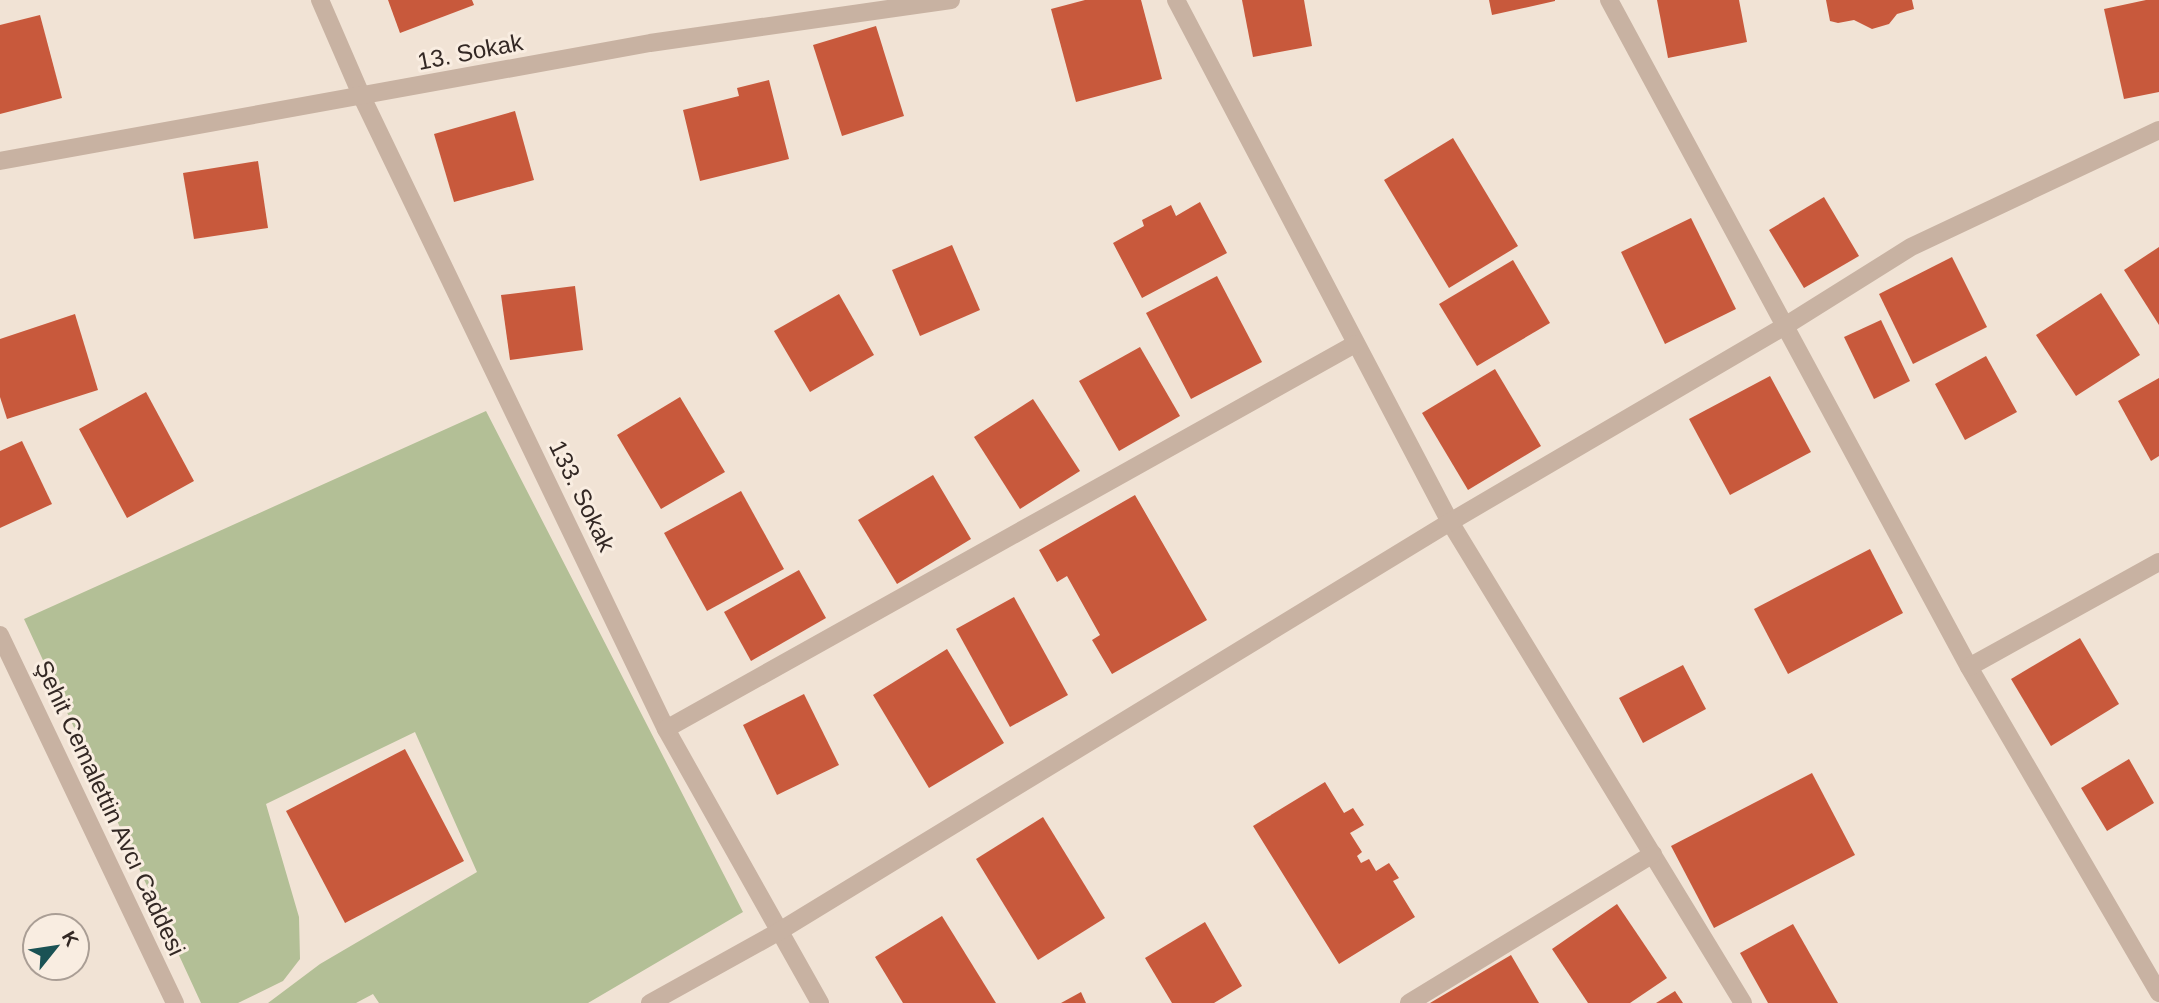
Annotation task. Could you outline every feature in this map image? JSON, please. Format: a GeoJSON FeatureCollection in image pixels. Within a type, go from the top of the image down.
{"type":"FeatureCollection","features":[{"type":"Feature","properties":{"kind":"street","name":"133. Sokak"},"geometry":{"type":"LineString","coordinates":[[320,0],[362,97],[666,729],[820,1003]]}},
{"type":"Feature","properties":{"kind":"street","name":"13. Sokak"},"geometry":{"type":"LineString","coordinates":[[0,161],[650,43],[951,0]]}},
{"type":"Feature","properties":{"kind":"street"},"geometry":{"type":"LineString","coordinates":[[1177,0],[1450,522],[1743,1003]]}},
{"type":"Feature","properties":{"kind":"street"},"geometry":{"type":"LineString","coordinates":[[1609,0],[1969,667],[2159,993]]}},
{"type":"Feature","properties":{"kind":"street"},"geometry":{"type":"LineString","coordinates":[[650,1003],[778,932],[1450,522],[1785,326],[1911,247],[2159,130]]}},
{"type":"Feature","properties":{"kind":"street"},"geometry":{"type":"LineString","coordinates":[[666,729],[1355,344]]}},
{"type":"Feature","properties":{"kind":"street"},"geometry":{"type":"LineString","coordinates":[[1969,667],[2159,562]]}},
{"type":"Feature","properties":{"kind":"street","name":"Şehit Cemalettin Avcı Caddesi"},"geometry":{"type":"LineString","coordinates":[[0,635],[175,1003]]}},
{"type":"Feature","properties":{"kind":"street"},"geometry":{"type":"LineString","coordinates":[[1409,1003],[1653,854]]}},
{"type":"Feature","properties":{"kind":"green space"},"geometry":{"type":"Polygon","coordinates":[[[486,411],[743,912],[588,1003],[379,1003],[373,994],[356,1003],[268,1003],[320,964],[477,872],[415,732],[266,804],[299,917],[300,959],[283,981],[238,1003],[201,1003],[24,619],[486,411]]]}},
{"type":"Feature","properties":{"kind":"building"},"geometry":{"type":"Polygon","coordinates":[[[388,0],[472,0],[474,5],[400,33],[388,0]]]}},
{"type":"Feature","properties":{"kind":"building"},"geometry":{"type":"Polygon","coordinates":[[[1085,0],[1141,0],[1162,79],[1076,102],[1051,9],[1085,0]]]}},
{"type":"Feature","properties":{"kind":"building"},"geometry":{"type":"Polygon","coordinates":[[[1242,0],[1304,0],[1312,46],[1253,57],[1242,0]]]}},
{"type":"Feature","properties":{"kind":"building"},"geometry":{"type":"Polygon","coordinates":[[[1489,0],[1555,0],[1555,1],[1492,15],[1489,0]]]}},
{"type":"Feature","properties":{"kind":"building"},"geometry":{"type":"Polygon","coordinates":[[[1657,0],[1739,0],[1747,42],[1668,58],[1657,0]]]}},
{"type":"Feature","properties":{"kind":"building"},"geometry":{"type":"Polygon","coordinates":[[[1826,0],[1912,0],[1914,9],[1897,14],[1889,24],[1872,29],[1854,20],[1838,23],[1830,21],[1826,0]]]}},
{"type":"Feature","properties":{"kind":"building"},"geometry":{"type":"Polygon","coordinates":[[[2159,0],[2159,92],[2124,99],[2104,9],[2159,0]]]}},
{"type":"Feature","properties":{"kind":"building"},"geometry":{"type":"Polygon","coordinates":[[[40,15],[62,98],[0,114],[0,25],[40,15]]]}},
{"type":"Feature","properties":{"kind":"building"},"geometry":{"type":"Polygon","coordinates":[[[876,26],[904,116],[842,136],[813,45],[876,26]]]}},
{"type":"Feature","properties":{"kind":"building"},"geometry":{"type":"Polygon","coordinates":[[[769,80],[789,159],[700,181],[683,110],[739,96],[737,88],[769,80]]]}},
{"type":"Feature","properties":{"kind":"building"},"geometry":{"type":"Polygon","coordinates":[[[515,111],[534,180],[454,202],[434,134],[515,111]]]}},
{"type":"Feature","properties":{"kind":"building"},"geometry":{"type":"Polygon","coordinates":[[[1453,138],[1518,246],[1449,288],[1384,180],[1453,138]]]}},
{"type":"Feature","properties":{"kind":"building"},"geometry":{"type":"Polygon","coordinates":[[[258,161],[268,228],[194,239],[183,173],[258,161]]]}},
{"type":"Feature","properties":{"kind":"building"},"geometry":{"type":"Polygon","coordinates":[[[1824,197],[1859,256],[1804,288],[1769,230],[1824,197]]]}},
{"type":"Feature","properties":{"kind":"building"},"geometry":{"type":"Polygon","coordinates":[[[1200,202],[1227,253],[1142,298],[1113,243],[1144,226],[1142,220],[1171,205],[1176,216],[1200,202]]]}},
{"type":"Feature","properties":{"kind":"building"},"geometry":{"type":"Polygon","coordinates":[[[1691,218],[1736,309],[1665,344],[1621,252],[1691,218]]]}},
{"type":"Feature","properties":{"kind":"building"},"geometry":{"type":"Polygon","coordinates":[[[952,245],[980,310],[920,336],[892,270],[952,245]]]}},
{"type":"Feature","properties":{"kind":"building"},"geometry":{"type":"Polygon","coordinates":[[[2159,247],[2159,325],[2124,270],[2159,247]]]}},
{"type":"Feature","properties":{"kind":"building"},"geometry":{"type":"Polygon","coordinates":[[[1952,257],[1987,327],[1913,364],[1879,294],[1952,257]]]}},
{"type":"Feature","properties":{"kind":"building"},"geometry":{"type":"Polygon","coordinates":[[[1513,260],[1550,323],[1477,366],[1439,304],[1513,260]]]}},
{"type":"Feature","properties":{"kind":"building"},"geometry":{"type":"Polygon","coordinates":[[[1217,276],[1262,362],[1191,399],[1146,313],[1217,276]]]}},
{"type":"Feature","properties":{"kind":"building"},"geometry":{"type":"Polygon","coordinates":[[[575,286],[583,350],[510,360],[501,295],[575,286]]]}},
{"type":"Feature","properties":{"kind":"building"},"geometry":{"type":"Polygon","coordinates":[[[2101,293],[2140,355],[2076,396],[2036,335],[2101,293]]]}},
{"type":"Feature","properties":{"kind":"building"},"geometry":{"type":"Polygon","coordinates":[[[839,294],[874,355],[810,392],[774,331],[839,294]]]}},
{"type":"Feature","properties":{"kind":"building"},"geometry":{"type":"Polygon","coordinates":[[[75,314],[98,390],[7,419],[0,397],[0,339],[75,314]]]}},
{"type":"Feature","properties":{"kind":"building"},"geometry":{"type":"Polygon","coordinates":[[[1881,320],[1910,381],[1874,399],[1844,337],[1881,320]]]}},
{"type":"Feature","properties":{"kind":"building"},"geometry":{"type":"Polygon","coordinates":[[[1140,347],[1180,416],[1119,451],[1079,381],[1140,347]]]}},
{"type":"Feature","properties":{"kind":"building"},"geometry":{"type":"Polygon","coordinates":[[[1986,356],[2017,412],[1965,440],[1935,384],[1986,356]]]}},
{"type":"Feature","properties":{"kind":"building"},"geometry":{"type":"Polygon","coordinates":[[[1495,369],[1541,446],[1468,490],[1422,413],[1495,369]]]}},
{"type":"Feature","properties":{"kind":"building"},"geometry":{"type":"Polygon","coordinates":[[[1770,376],[1811,452],[1730,495],[1689,419],[1770,376]]]}},
{"type":"Feature","properties":{"kind":"building"},"geometry":{"type":"Polygon","coordinates":[[[2159,378],[2159,456],[2151,461],[2118,401],[2159,378]]]}},
{"type":"Feature","properties":{"kind":"building"},"geometry":{"type":"Polygon","coordinates":[[[146,392],[194,481],[127,518],[79,429],[146,392]]]}},
{"type":"Feature","properties":{"kind":"building"},"geometry":{"type":"Polygon","coordinates":[[[680,397],[725,472],[661,509],[617,435],[680,397]]]}},
{"type":"Feature","properties":{"kind":"building"},"geometry":{"type":"Polygon","coordinates":[[[1033,399],[1080,471],[1020,509],[974,437],[1033,399]]]}},
{"type":"Feature","properties":{"kind":"building"},"geometry":{"type":"Polygon","coordinates":[[[22,441],[52,504],[0,528],[0,451],[22,441]]]}},
{"type":"Feature","properties":{"kind":"building"},"geometry":{"type":"Polygon","coordinates":[[[933,475],[971,539],[897,584],[858,520],[933,475]]]}},
{"type":"Feature","properties":{"kind":"building"},"geometry":{"type":"Polygon","coordinates":[[[741,491],[784,569],[707,611],[664,533],[741,491]]]}},
{"type":"Feature","properties":{"kind":"building"},"geometry":{"type":"Polygon","coordinates":[[[1135,495],[1207,620],[1112,674],[1092,640],[1100,635],[1067,576],[1057,582],[1039,550],[1135,495]]]}},
{"type":"Feature","properties":{"kind":"building"},"geometry":{"type":"Polygon","coordinates":[[[1870,549],[1903,613],[1788,674],[1754,609],[1870,549]]]}},
{"type":"Feature","properties":{"kind":"building"},"geometry":{"type":"Polygon","coordinates":[[[799,570],[826,618],[751,661],[724,612],[799,570]]]}},
{"type":"Feature","properties":{"kind":"building"},"geometry":{"type":"Polygon","coordinates":[[[1014,597],[1068,695],[1010,727],[956,629],[1014,597]]]}},
{"type":"Feature","properties":{"kind":"building"},"geometry":{"type":"Polygon","coordinates":[[[2080,638],[2119,704],[2051,746],[2011,679],[2080,638]]]}},
{"type":"Feature","properties":{"kind":"building"},"geometry":{"type":"Polygon","coordinates":[[[947,649],[1004,743],[929,788],[873,695],[947,649]]]}},
{"type":"Feature","properties":{"kind":"building"},"geometry":{"type":"Polygon","coordinates":[[[1683,665],[1706,709],[1643,743],[1619,698],[1683,665]]]}},
{"type":"Feature","properties":{"kind":"building"},"geometry":{"type":"Polygon","coordinates":[[[804,694],[839,765],[777,795],[743,725],[804,694]]]}},
{"type":"Feature","properties":{"kind":"building"},"geometry":{"type":"Polygon","coordinates":[[[405,749],[464,861],[345,923],[286,811],[405,749]]]}},
{"type":"Feature","properties":{"kind":"building"},"geometry":{"type":"Polygon","coordinates":[[[2129,759],[2154,803],[2107,831],[2081,788],[2129,759]]]}},
{"type":"Feature","properties":{"kind":"building"},"geometry":{"type":"Polygon","coordinates":[[[1812,773],[1855,855],[1714,928],[1671,846],[1812,773]]]}},
{"type":"Feature","properties":{"kind":"building"},"geometry":{"type":"Polygon","coordinates":[[[1325,782],[1344,813],[1353,808],[1364,825],[1350,833],[1362,852],[1357,856],[1361,863],[1369,859],[1376,871],[1389,863],[1399,878],[1393,881],[1415,917],[1339,964],[1253,826],[1325,782]]]}},
{"type":"Feature","properties":{"kind":"building"},"geometry":{"type":"Polygon","coordinates":[[[1043,817],[1105,918],[1038,960],[976,859],[1043,817]]]}},
{"type":"Feature","properties":{"kind":"building"},"geometry":{"type":"Polygon","coordinates":[[[1617,904],[1667,978],[1630,1003],[1588,1003],[1552,949],[1617,904]]]}},
{"type":"Feature","properties":{"kind":"building"},"geometry":{"type":"Polygon","coordinates":[[[942,916],[996,1003],[903,1003],[875,957],[942,916]]]}},
{"type":"Feature","properties":{"kind":"building"},"geometry":{"type":"Polygon","coordinates":[[[1205,922],[1242,986],[1214,1003],[1172,1003],[1145,958],[1205,922]]]}},
{"type":"Feature","properties":{"kind":"building"},"geometry":{"type":"Polygon","coordinates":[[[1793,924],[1838,1003],[1768,1003],[1740,953],[1793,924]]]}},
{"type":"Feature","properties":{"kind":"building"},"geometry":{"type":"Polygon","coordinates":[[[1511,955],[1539,1003],[1430,1003],[1511,955]]]}},
{"type":"Feature","properties":{"kind":"building"},"geometry":{"type":"Polygon","coordinates":[[[1675,991],[1683,1003],[1656,1003],[1675,991]]]}},
{"type":"Feature","properties":{"kind":"building"},"geometry":{"type":"Polygon","coordinates":[[[1081,992],[1086,1003],[1061,1003],[1081,992]]]}}]}
